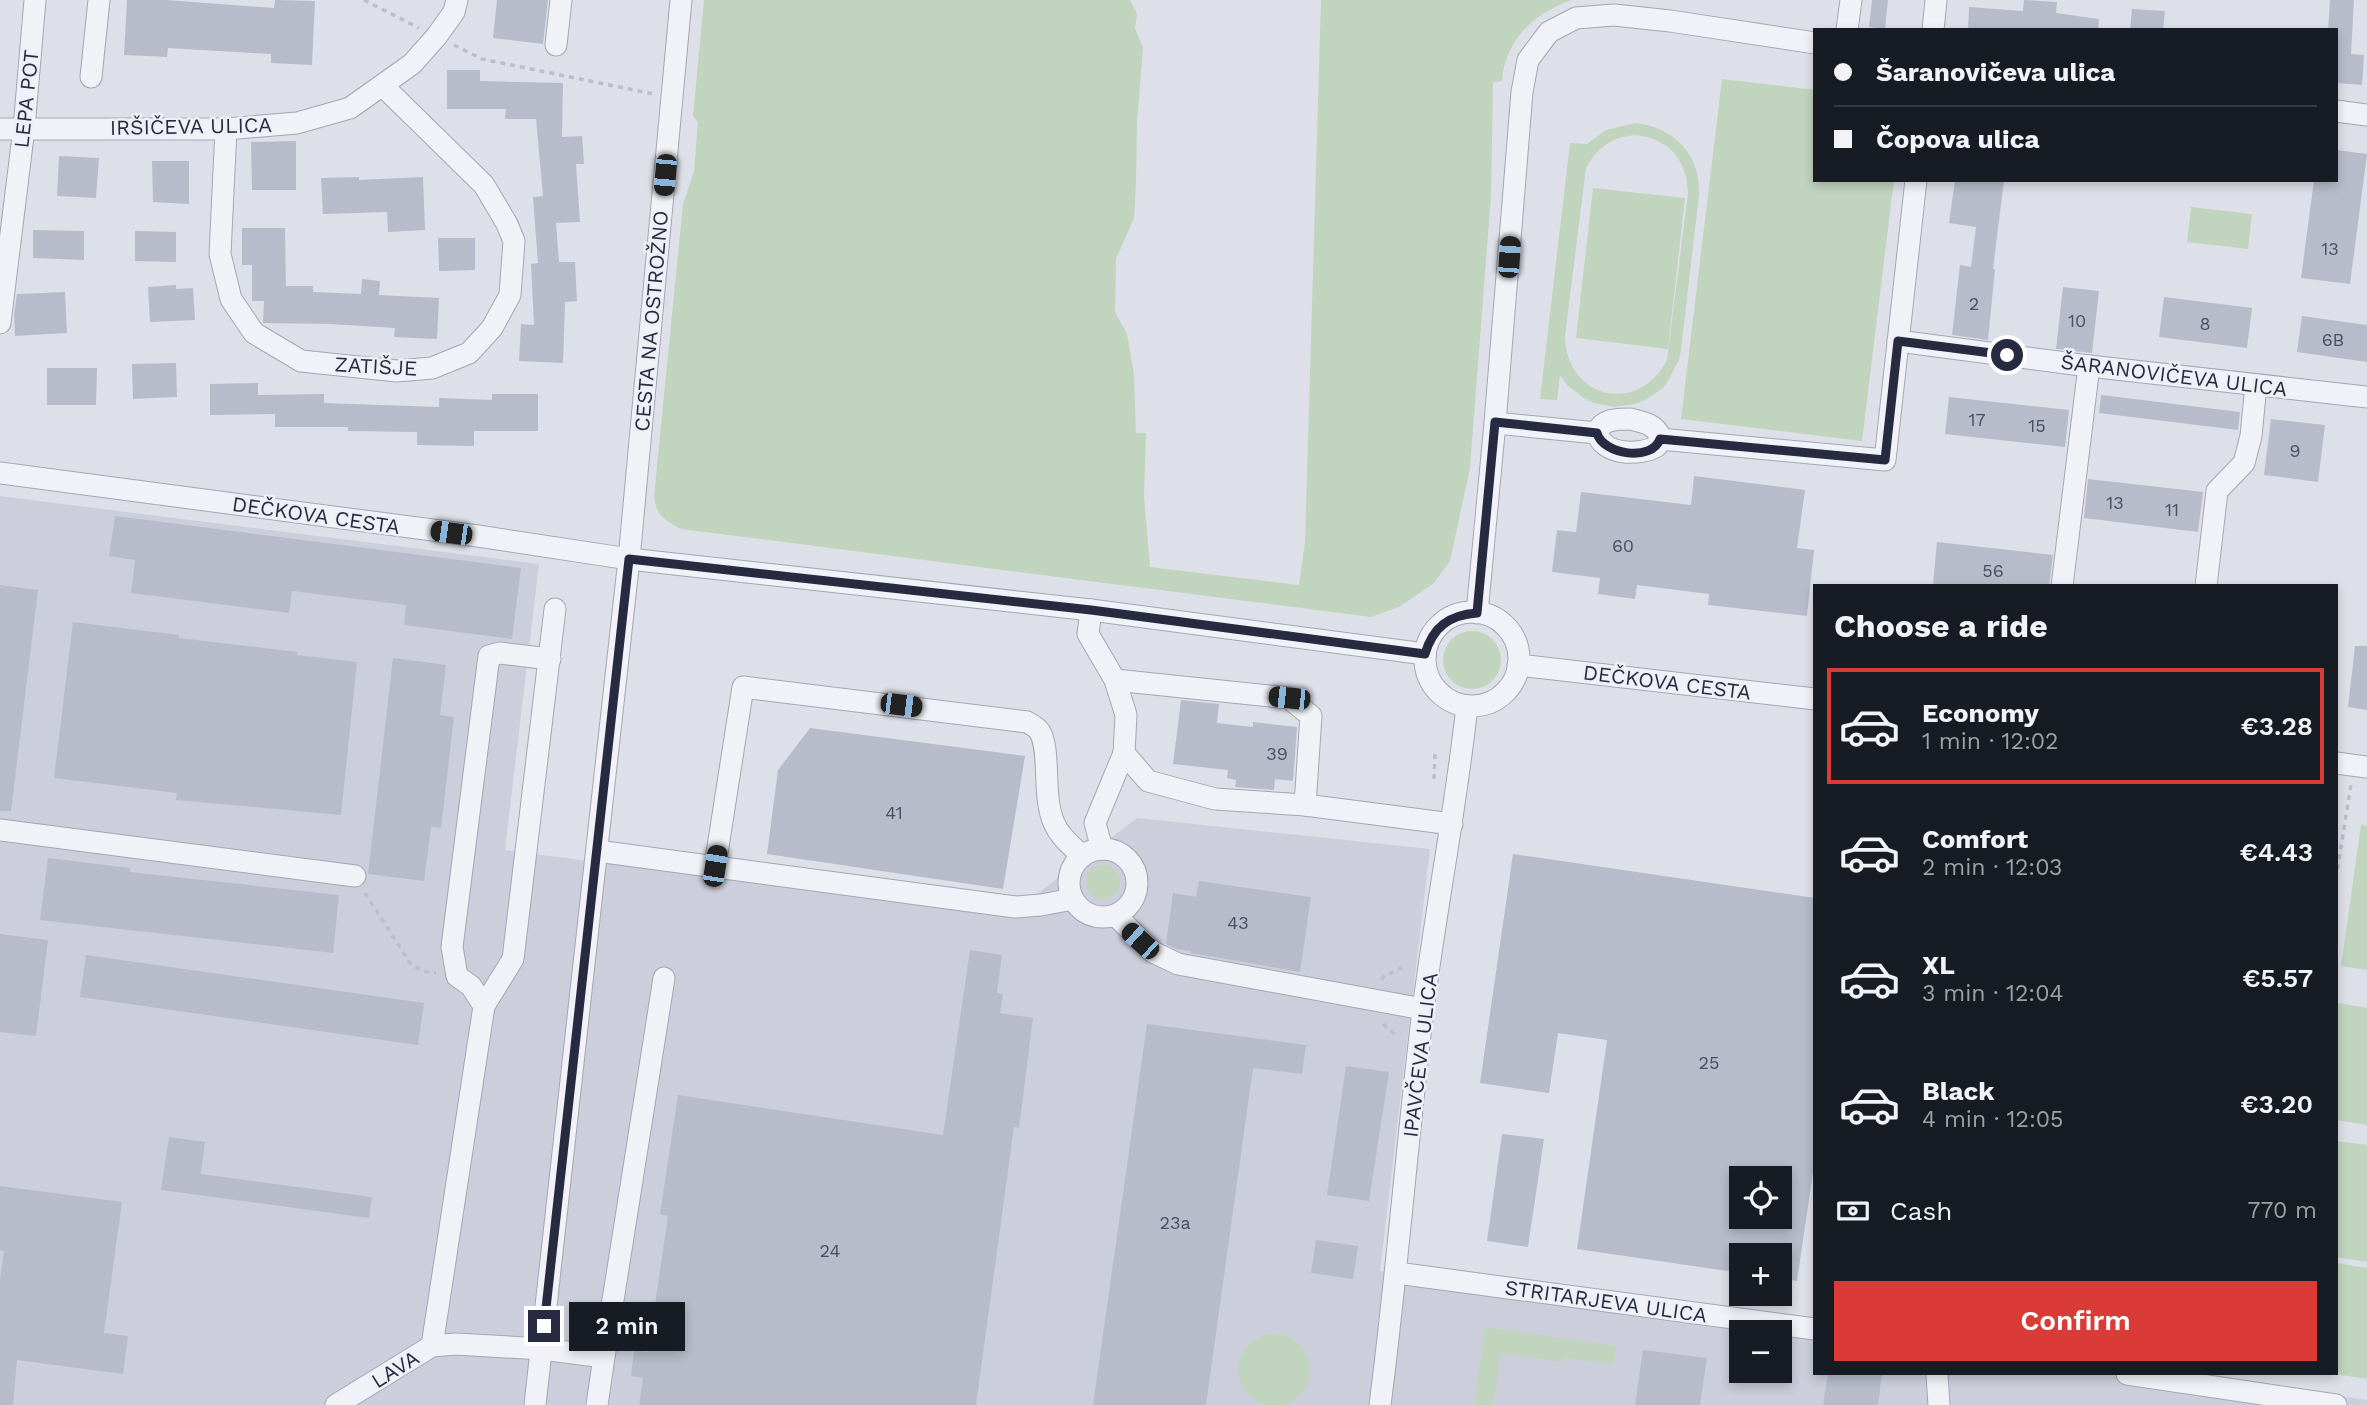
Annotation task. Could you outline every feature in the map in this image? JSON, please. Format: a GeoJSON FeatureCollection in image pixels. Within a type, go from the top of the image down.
{"type":"FeatureCollection","features":[{"type":"Feature","properties":{"kind":"street","name":"LEPA POT"},"geometry":{"type":"LineString","coordinates":[[0,323],[24,128],[35,0]]}},
{"type":"Feature","properties":{"kind":"street"},"geometry":{"type":"LineString","coordinates":[[91,78],[99,0]]}},
{"type":"Feature","properties":{"kind":"street","name":"IRŠIČEVA ULICA"},"geometry":{"type":"LineString","coordinates":[[0,129],[226,129],[297,123],[350,108],[412,64],[454,12],[457,0]]}},
{"type":"Feature","properties":{"kind":"street"},"geometry":{"type":"LineString","coordinates":[[556,45],[561,0]]}},
{"type":"Feature","properties":{"kind":"street","name":"CESTA NA OSTROŽNO"},"geometry":{"type":"LineString","coordinates":[[535,1405],[629,559],[681,0]]}},
{"type":"Feature","properties":{"kind":"street"},"geometry":{"type":"LineString","coordinates":[[1847,28],[1851,0]]}},
{"type":"Feature","properties":{"kind":"street"},"geometry":{"type":"LineString","coordinates":[[1933,28],[1936,0]]}},
{"type":"Feature","properties":{"kind":"street"},"geometry":{"type":"LineString","coordinates":[[1477,613],[1522,92],[1528,60],[1549,32],[1576,18],[1671,11],[1813,43]]}},
{"type":"Feature","properties":{"kind":"street","name":"ZATIŠJE"},"geometry":{"type":"LineString","coordinates":[[226,129],[220,254],[231,299],[254,333],[301,361],[397,371],[432,368],[470,353],[492,328],[510,295],[514,241],[507,223],[484,185],[383,86]]}},
{"type":"Feature","properties":{"kind":"street"},"geometry":{"type":"LineString","coordinates":[[2338,111],[2367,115]]}},
{"type":"Feature","properties":{"kind":"street"},"geometry":{"type":"LineString","coordinates":[[1660,439],[1885,460],[1916,182]]}},
{"type":"Feature","properties":{"kind":"street","name":"ŠARANOVIČEVA ULICA"},"geometry":{"type":"LineString","coordinates":[[1898,341],[2088,366],[2367,397]]}},
{"type":"Feature","properties":{"kind":"street"},"geometry":{"type":"LineString","coordinates":[[2062,584],[2088,366]]}},
{"type":"Feature","properties":{"kind":"street"},"geometry":{"type":"LineString","coordinates":[[2206,584],[2217,491],[2244,463],[2251,436],[2256,385]]}},
{"type":"Feature","properties":{"kind":"street"},"geometry":{"type":"LineString","coordinates":[[1630,419],[1653,426],[1660,439],[1657,446],[1650,450],[1630,452],[1606,446],[1599,440],[1597,433],[1599,427],[1607,421],[1630,419]]}},
{"type":"Feature","properties":{"kind":"street"},"geometry":{"type":"LineString","coordinates":[[1495,422],[1597,433]]}},
{"type":"Feature","properties":{"kind":"street","name":"DEČKOVA CESTA"},"geometry":{"type":"LineString","coordinates":[[0,473],[478,536],[629,559],[1091,610],[1425,654]]}},
{"type":"Feature","properties":{"kind":"street"},"geometry":{"type":"LineString","coordinates":[[432,1346],[484,1006],[513,959],[555,609]]}},
{"type":"Feature","properties":{"kind":"street"},"geometry":{"type":"LineString","coordinates":[[1091,610],[1088,634],[1115,680],[1126,715],[1124,753],[1096,823],[1092,852]]}},
{"type":"Feature","properties":{"kind":"street"},"geometry":{"type":"LineString","coordinates":[[1477,613],[1491,617],[1513,636],[1518,650],[1518,665],[1514,679],[1501,696],[1482,705],[1467,706],[1452,702],[1440,694],[1428,676],[1425,654],[1429,640],[1437,628],[1448,619],[1477,613]]}},
{"type":"Feature","properties":{"kind":"street"},"geometry":{"type":"LineString","coordinates":[[484,1006],[471,986],[457,976],[452,947],[489,656],[500,653],[550,659]]}},
{"type":"Feature","properties":{"kind":"street","name":"DEČKOVA CESTA"},"geometry":{"type":"LineString","coordinates":[[1518,665],[1813,699]]}},
{"type":"Feature","properties":{"kind":"street"},"geometry":{"type":"LineString","coordinates":[[1115,680],[1289,698],[1311,716],[1305,805]]}},
{"type":"Feature","properties":{"kind":"street"},"geometry":{"type":"LineString","coordinates":[[715,866],[743,687],[1027,722],[1038,728],[1043,739],[1047,800],[1060,836],[1092,852]]}},
{"type":"Feature","properties":{"kind":"street","name":"IPAVČEVA ULICA"},"geometry":{"type":"LineString","coordinates":[[1380,1405],[1397,1273],[1423,1009],[1452,824],[1467,706]]}},
{"type":"Feature","properties":{"kind":"street"},"geometry":{"type":"LineString","coordinates":[[1124,753],[1148,781],[1216,799],[1305,805],[1452,824]]}},
{"type":"Feature","properties":{"kind":"street"},"geometry":{"type":"LineString","coordinates":[[0,830],[355,876]]}},
{"type":"Feature","properties":{"kind":"street"},"geometry":{"type":"LineString","coordinates":[[1111,849],[1128,859],[1137,876],[1137,886],[1130,904],[1115,915],[1096,916],[1079,907],[1073,899],[1069,880],[1076,863],[1092,852],[1111,849]]}},
{"type":"Feature","properties":{"kind":"street"},"geometry":{"type":"LineString","coordinates":[[597,851],[1015,907],[1073,899]]}},
{"type":"Feature","properties":{"kind":"street"},"geometry":{"type":"LineString","coordinates":[[1115,915],[1153,952],[1178,964],[1423,1009]]}},
{"type":"Feature","properties":{"kind":"street"},"geometry":{"type":"LineString","coordinates":[[597,1405],[664,978]]}},
{"type":"Feature","properties":{"kind":"street","name":"STRITARJEVA ULICA"},"geometry":{"type":"LineString","coordinates":[[1397,1273],[1813,1329]]}},
{"type":"Feature","properties":{"kind":"street","name":"LAVA"},"geometry":{"type":"LineString","coordinates":[[336,1405],[432,1346],[456,1344],[542,1349],[604,1357]]}},
{"type":"Feature","properties":{"kind":"street"},"geometry":{"type":"LineString","coordinates":[[1937,1375],[1939,1405]]}},
{"type":"Feature","properties":{"kind":"street"},"geometry":{"type":"LineString","coordinates":[[2134,1375],[2336,1405]]}},
{"type":"Feature","properties":{"kind":"path"},"geometry":{"type":"LineString","coordinates":[[365,0],[482,59],[672,98]]}},
{"type":"Feature","properties":{"kind":"path"},"geometry":{"type":"LineString","coordinates":[[2338,865],[2352,765]]}},
{"type":"Feature","properties":{"kind":"path"},"geometry":{"type":"LineString","coordinates":[[355,876],[410,963],[422,971],[457,976]]}},
{"type":"Feature","properties":{"kind":"shaded area"},"geometry":{"type":"Polygon","coordinates":[[[0,496],[539,564],[505,850],[1009,915],[1137,818],[1430,849],[1380,1271],[1761,1320],[1729,1320],[1729,1383],[1792,1383],[1792,1324],[1813,1327],[1813,1375],[2185,1375],[2367,1400],[2367,1405],[0,1405],[0,496]]]}},
{"type":"Feature","properties":{"kind":"green space"},"geometry":{"type":"Polygon","coordinates":[[[704,0],[1130,0],[1137,14],[1135,28],[1143,48],[1134,218],[1116,259],[1115,312],[1127,334],[1134,374],[1136,433],[1146,433],[1144,496],[1150,567],[1299,585],[1305,542],[1321,0],[1572,0],[1545,12],[1524,30],[1509,53],[1502,81],[1493,82],[1491,196],[1470,468],[1450,561],[1434,583],[1399,607],[1371,617],[681,529],[666,520],[657,508],[654,496],[683,204],[694,171],[698,122],[693,116],[704,0]]]}},
{"type":"Feature","properties":{"kind":"green space"},"geometry":{"type":"Polygon","coordinates":[[[1722,79],[1813,90],[1813,182],[1894,182],[1862,441],[1681,419],[1722,79]]]}},
{"type":"Feature","properties":{"kind":"green space"},"geometry":{"type":"Polygon","coordinates":[[[1636,123],[1674,137],[1690,156],[1698,181],[1699,195],[1679,360],[1663,388],[1635,404],[1614,407],[1584,398],[1567,385],[1560,375],[1557,400],[1540,399],[1570,143],[1587,144],[1606,130],[1636,123]],[[1635,135],[1613,141],[1595,154],[1586,168],[1565,336],[1568,357],[1577,374],[1590,386],[1606,393],[1622,394],[1639,389],[1654,378],[1667,360],[1688,193],[1687,181],[1674,153],[1647,137],[1635,135]]]}},
{"type":"Feature","properties":{"kind":"green space"},"geometry":{"type":"Polygon","coordinates":[[[1593,188],[1685,198],[1668,349],[1576,338],[1593,188]]]}},
{"type":"Feature","properties":{"kind":"green space"},"geometry":{"type":"Polygon","coordinates":[[[2191,207],[2252,214],[2248,249],[2187,242],[2191,207]]]}},
{"type":"Feature","properties":{"kind":"green space"},"geometry":{"type":"Polygon","coordinates":[[[1466,631],[1478,631],[1493,639],[1501,654],[1501,666],[1493,681],[1478,689],[1466,689],[1451,681],[1443,666],[1443,654],[1451,639],[1466,631]]]}},
{"type":"Feature","properties":{"kind":"green space"},"geometry":{"type":"Polygon","coordinates":[[[2361,825],[2367,826],[2367,970],[2341,966],[2361,825]]]}},
{"type":"Feature","properties":{"kind":"green space"},"geometry":{"type":"Polygon","coordinates":[[[1103,865],[1115,870],[1120,882],[1115,894],[1103,899],[1091,894],[1086,882],[1091,870],[1103,865]]]}},
{"type":"Feature","properties":{"kind":"green space"},"geometry":{"type":"Polygon","coordinates":[[[2338,1003],[2367,1008],[2367,1125],[2338,1120],[2338,1003]]]}},
{"type":"Feature","properties":{"kind":"green space"},"geometry":{"type":"Polygon","coordinates":[[[2338,1141],[2367,1145],[2367,1262],[2338,1257],[2338,1141]]]}},
{"type":"Feature","properties":{"kind":"green space"},"geometry":{"type":"Polygon","coordinates":[[[2338,1263],[2367,1268],[2367,1379],[2338,1374],[2338,1263]]]}},
{"type":"Feature","properties":{"kind":"green space"},"geometry":{"type":"Polygon","coordinates":[[[1485,1327],[1616,1346],[1614,1365],[1564,1357],[1562,1362],[1501,1353],[1493,1405],[1474,1405],[1485,1327]]]}},
{"type":"Feature","properties":{"kind":"green space"},"geometry":{"type":"Polygon","coordinates":[[[1281,1334],[1300,1344],[1308,1356],[1308,1384],[1300,1396],[1288,1404],[1267,1406],[1248,1396],[1240,1384],[1238,1363],[1248,1344],[1260,1336],[1281,1334]]]}},
{"type":"Feature","properties":{"kind":"building"},"geometry":{"type":"Polygon","coordinates":[[[127,0],[166,0],[274,8],[275,0],[315,1],[312,65],[271,63],[271,54],[168,48],[167,57],[124,55],[127,0]]]}},
{"type":"Feature","properties":{"kind":"building"},"geometry":{"type":"Polygon","coordinates":[[[497,0],[548,0],[543,44],[493,38],[497,0]]]}},
{"type":"Feature","properties":{"kind":"building"},"geometry":{"type":"Polygon","coordinates":[[[1872,0],[1888,0],[1885,28],[1869,27],[1872,0]]]}},
{"type":"Feature","properties":{"kind":"building"},"geometry":{"type":"Polygon","coordinates":[[[2024,0],[2057,2],[2056,13],[2099,19],[2098,28],[1968,28],[1969,7],[2023,11],[2024,0]]]}},
{"type":"Feature","properties":{"kind":"building"},"geometry":{"type":"Polygon","coordinates":[[[2330,0],[2354,0],[2351,54],[2364,55],[2362,85],[2338,83],[2338,28],[2328,28],[2330,0]]]}},
{"type":"Feature","properties":{"kind":"building"},"geometry":{"type":"Polygon","coordinates":[[[2132,9],[2165,11],[2163,28],[2130,28],[2132,9]]]}},
{"type":"Feature","properties":{"kind":"building"},"geometry":{"type":"Polygon","coordinates":[[[447,70],[480,70],[480,81],[563,83],[562,137],[582,136],[584,164],[576,164],[580,222],[556,223],[559,262],[575,262],[577,301],[565,302],[563,363],[519,361],[521,324],[534,325],[531,264],[538,263],[533,197],[543,196],[536,119],[505,119],[506,109],[447,109],[447,70]]]}},
{"type":"Feature","properties":{"kind":"building"},"geometry":{"type":"Polygon","coordinates":[[[296,141],[296,190],[252,190],[251,142],[296,141]]]}},
{"type":"Feature","properties":{"kind":"building"},"geometry":{"type":"Polygon","coordinates":[[[2338,150],[2367,154],[2350,284],[2301,278],[2314,182],[2338,182],[2338,150]]]}},
{"type":"Feature","properties":{"kind":"building"},"geometry":{"type":"Polygon","coordinates":[[[59,156],[99,158],[96,198],[57,196],[59,156]]]}},
{"type":"Feature","properties":{"kind":"building"},"geometry":{"type":"Polygon","coordinates":[[[152,161],[189,161],[189,204],[153,202],[152,161]]]}},
{"type":"Feature","properties":{"kind":"building"},"geometry":{"type":"Polygon","coordinates":[[[359,177],[359,180],[423,177],[425,230],[388,232],[387,212],[323,214],[321,178],[359,177]]]}},
{"type":"Feature","properties":{"kind":"building"},"geometry":{"type":"Polygon","coordinates":[[[1955,182],[2004,182],[1988,340],[1952,335],[1960,265],[1971,267],[1976,227],[1949,223],[1955,182]]]}},
{"type":"Feature","properties":{"kind":"building"},"geometry":{"type":"Polygon","coordinates":[[[242,228],[285,228],[286,286],[313,286],[313,292],[361,294],[362,279],[380,281],[379,295],[439,298],[437,339],[394,337],[395,328],[263,323],[264,301],[252,301],[252,265],[242,265],[242,228]]]}},
{"type":"Feature","properties":{"kind":"building"},"geometry":{"type":"Polygon","coordinates":[[[33,230],[84,231],[84,260],[33,258],[33,230]]]}},
{"type":"Feature","properties":{"kind":"building"},"geometry":{"type":"Polygon","coordinates":[[[135,231],[176,232],[176,262],[135,261],[135,231]]]}},
{"type":"Feature","properties":{"kind":"building"},"geometry":{"type":"Polygon","coordinates":[[[438,238],[475,238],[475,270],[439,271],[438,238]]]}},
{"type":"Feature","properties":{"kind":"building"},"geometry":{"type":"Polygon","coordinates":[[[176,285],[176,289],[193,288],[195,320],[150,322],[148,287],[176,285]]]}},
{"type":"Feature","properties":{"kind":"building"},"geometry":{"type":"Polygon","coordinates":[[[2063,287],[2099,291],[2092,353],[2056,349],[2063,287]]]}},
{"type":"Feature","properties":{"kind":"building"},"geometry":{"type":"Polygon","coordinates":[[[65,292],[67,333],[15,336],[17,294],[65,292]]]}},
{"type":"Feature","properties":{"kind":"building"},"geometry":{"type":"Polygon","coordinates":[[[2164,297],[2252,308],[2247,348],[2159,337],[2164,297]]]}},
{"type":"Feature","properties":{"kind":"building"},"geometry":{"type":"Polygon","coordinates":[[[2302,316],[2367,325],[2367,362],[2297,352],[2302,316]]]}},
{"type":"Feature","properties":{"kind":"building"},"geometry":{"type":"Polygon","coordinates":[[[176,363],[177,397],[133,399],[132,364],[176,363]]]}},
{"type":"Feature","properties":{"kind":"building"},"geometry":{"type":"Polygon","coordinates":[[[47,368],[97,368],[96,405],[47,405],[47,368]]]}},
{"type":"Feature","properties":{"kind":"building"},"geometry":{"type":"Polygon","coordinates":[[[258,383],[258,395],[324,394],[324,403],[439,407],[439,398],[492,400],[492,394],[538,394],[538,431],[474,431],[474,446],[417,445],[417,432],[348,431],[348,427],[275,427],[275,414],[210,415],[210,384],[258,383]]]}},
{"type":"Feature","properties":{"kind":"building"},"geometry":{"type":"Polygon","coordinates":[[[2101,395],[2240,412],[2238,430],[2099,413],[2101,395]]]}},
{"type":"Feature","properties":{"kind":"building"},"geometry":{"type":"Polygon","coordinates":[[[1949,397],[2069,410],[2065,447],[1945,434],[1949,397]]]}},
{"type":"Feature","properties":{"kind":"building"},"geometry":{"type":"Polygon","coordinates":[[[2271,419],[2325,425],[2318,482],[2264,475],[2271,419]]]}},
{"type":"Feature","properties":{"kind":"building"},"geometry":{"type":"Polygon","coordinates":[[[1694,476],[1805,490],[1797,548],[1814,550],[1807,616],[1708,605],[1709,594],[1637,585],[1635,599],[1598,594],[1600,578],[1552,572],[1557,530],[1576,532],[1581,492],[1691,505],[1694,476]]]}},
{"type":"Feature","properties":{"kind":"building"},"geometry":{"type":"Polygon","coordinates":[[[2088,479],[2203,492],[2198,532],[2084,518],[2088,479]]]}},
{"type":"Feature","properties":{"kind":"building"},"geometry":{"type":"Polygon","coordinates":[[[115,516],[521,568],[512,639],[404,625],[406,605],[292,591],[289,613],[131,593],[135,560],[109,556],[115,516]]]}},
{"type":"Feature","properties":{"kind":"building"},"geometry":{"type":"Polygon","coordinates":[[[1937,542],[2053,555],[2049,584],[1933,584],[1937,542]]]}},
{"type":"Feature","properties":{"kind":"building"},"geometry":{"type":"Polygon","coordinates":[[[0,585],[38,590],[11,811],[0,811],[0,585]]]}},
{"type":"Feature","properties":{"kind":"building"},"geometry":{"type":"Polygon","coordinates":[[[73,622],[357,662],[341,815],[176,800],[177,793],[54,778],[73,622]]]}},
{"type":"Feature","properties":{"kind":"building"},"geometry":{"type":"Polygon","coordinates":[[[2355,646],[2367,646],[2367,710],[2348,707],[2355,646]]]}},
{"type":"Feature","properties":{"kind":"building"},"geometry":{"type":"Polygon","coordinates":[[[393,658],[446,665],[440,715],[454,717],[441,828],[431,827],[424,881],[368,874],[393,658]]]}},
{"type":"Feature","properties":{"kind":"building"},"geometry":{"type":"Polygon","coordinates":[[[1181,700],[1219,704],[1217,723],[1253,727],[1253,722],[1297,727],[1293,781],[1275,779],[1274,790],[1235,787],[1236,780],[1227,778],[1228,770],[1173,764],[1181,700]]]}},
{"type":"Feature","properties":{"kind":"building"},"geometry":{"type":"Polygon","coordinates":[[[810,728],[1025,756],[1003,889],[767,854],[778,770],[810,728]]]}},
{"type":"Feature","properties":{"kind":"building"},"geometry":{"type":"Polygon","coordinates":[[[1513,854],[1813,898],[1813,1173],[1797,1281],[1792,1280],[1792,1243],[1729,1243],[1729,1271],[1577,1249],[1607,1040],[1558,1033],[1549,1093],[1480,1083],[1513,854]]]}},
{"type":"Feature","properties":{"kind":"building"},"geometry":{"type":"Polygon","coordinates":[[[48,858],[130,868],[130,872],[339,895],[333,953],[40,920],[48,858]]]}},
{"type":"Feature","properties":{"kind":"building"},"geometry":{"type":"Polygon","coordinates":[[[1199,881],[1311,897],[1300,972],[1191,953],[1166,944],[1173,893],[1196,897],[1199,881]]]}},
{"type":"Feature","properties":{"kind":"building"},"geometry":{"type":"Polygon","coordinates":[[[0,934],[48,940],[36,1036],[0,1032],[0,934]]]}},
{"type":"Feature","properties":{"kind":"building"},"geometry":{"type":"Polygon","coordinates":[[[970,950],[1002,955],[997,993],[1003,994],[1000,1013],[1033,1018],[1019,1128],[1014,1127],[976,1405],[639,1405],[643,1378],[631,1376],[634,1351],[648,1352],[668,1216],[660,1214],[678,1095],[943,1135],[970,950]]]}},
{"type":"Feature","properties":{"kind":"building"},"geometry":{"type":"Polygon","coordinates":[[[86,955],[424,1003],[418,1045],[80,997],[86,955]]]}},
{"type":"Feature","properties":{"kind":"building"},"geometry":{"type":"Polygon","coordinates":[[[1147,1024],[1306,1045],[1302,1074],[1253,1068],[1206,1405],[1093,1405],[1147,1024]]]}},
{"type":"Feature","properties":{"kind":"building"},"geometry":{"type":"Polygon","coordinates":[[[1346,1066],[1389,1072],[1369,1201],[1327,1195],[1346,1066]]]}},
{"type":"Feature","properties":{"kind":"building"},"geometry":{"type":"Polygon","coordinates":[[[1502,1134],[1544,1139],[1528,1247],[1487,1241],[1502,1134]]]}},
{"type":"Feature","properties":{"kind":"building"},"geometry":{"type":"Polygon","coordinates":[[[169,1137],[205,1142],[201,1174],[372,1197],[369,1218],[161,1190],[169,1137]]]}},
{"type":"Feature","properties":{"kind":"building"},"geometry":{"type":"Polygon","coordinates":[[[0,1186],[122,1202],[104,1333],[128,1336],[123,1374],[17,1360],[13,1405],[0,1405],[0,1280],[4,1251],[0,1250],[0,1186]]]}},
{"type":"Feature","properties":{"kind":"building"},"geometry":{"type":"Polygon","coordinates":[[[1316,1240],[1358,1246],[1353,1279],[1311,1273],[1316,1240]]]}},
{"type":"Feature","properties":{"kind":"building"},"geometry":{"type":"Polygon","coordinates":[[[1643,1350],[1707,1358],[1700,1405],[1635,1405],[1643,1350]]]}},
{"type":"Feature","properties":{"kind":"building"},"geometry":{"type":"Polygon","coordinates":[[[1828,1375],[1882,1375],[1878,1405],[1823,1405],[1828,1375]]]}},
{"type":"Feature","properties":{"kind":"route"},"geometry":{"type":"LineString","coordinates":[[544,1326],[629,559],[1091,610],[1425,654],[1429,640],[1437,628],[1448,619],[1477,613],[1495,422],[1597,433],[1599,440],[1606,446],[1626,452],[1650,450],[1657,446],[1660,439],[1885,460],[1898,341],[2007,355]]}}]}
